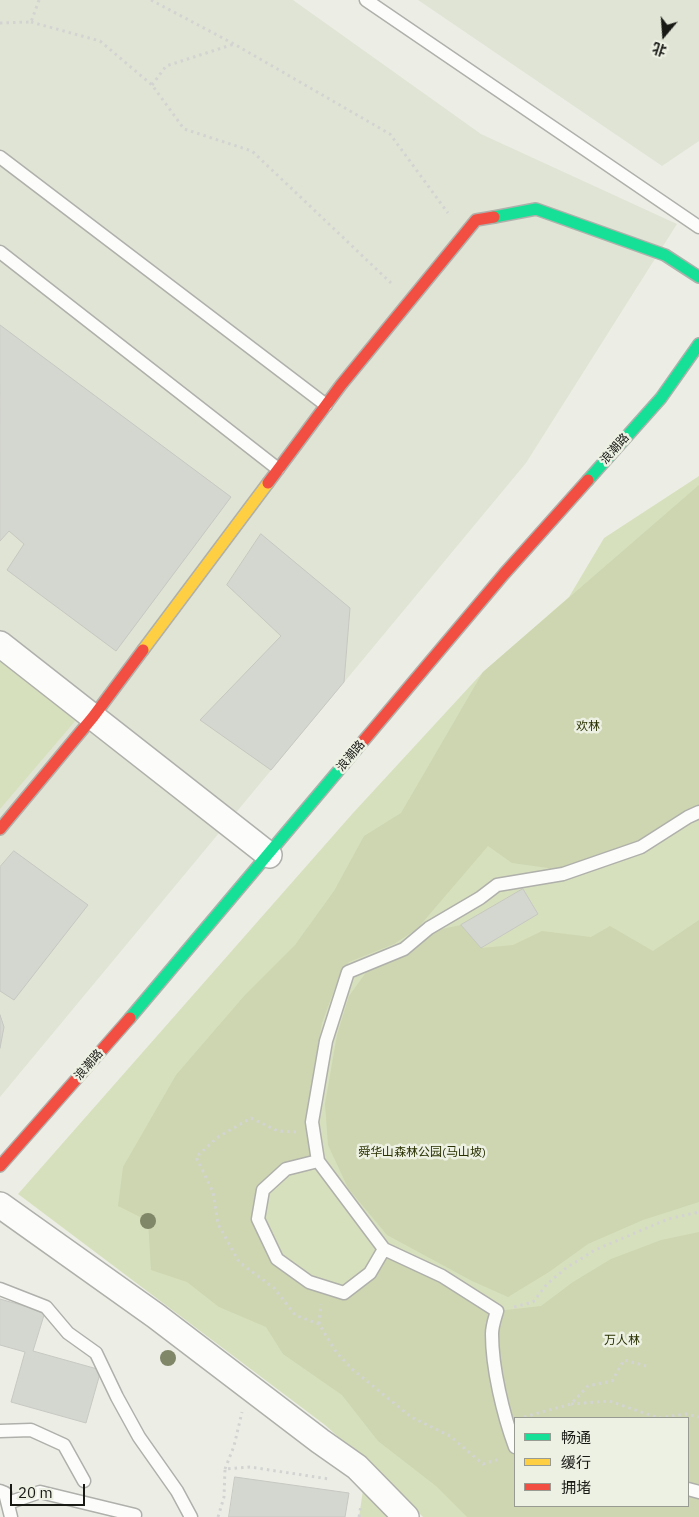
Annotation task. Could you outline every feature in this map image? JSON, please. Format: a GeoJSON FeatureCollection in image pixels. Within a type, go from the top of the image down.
{"type":"FeatureCollection","features":[{"type":"Feature","properties":{"kind":"main road"},"geometry":{"type":"LineString","coordinates":[[0,829],[93,717],[326,405],[476,220],[536,209],[665,255],[699,277]]}},
{"type":"Feature","properties":{"kind":"main road","name":"浪潮路"},"geometry":{"type":"LineString","coordinates":[[0,1166],[181,960],[504,574],[661,398],[699,344]]}},
{"type":"Feature","properties":{"kind":"street"},"geometry":{"type":"LineString","coordinates":[[0,644],[269,855]]}},
{"type":"Feature","properties":{"kind":"street"},"geometry":{"type":"LineString","coordinates":[[0,1205],[156,1316],[357,1467],[406,1517]]}},
{"type":"Feature","properties":{"kind":"lane"},"geometry":{"type":"LineString","coordinates":[[366,0],[699,227]]}},
{"type":"Feature","properties":{"kind":"lane"},"geometry":{"type":"LineString","coordinates":[[0,157],[326,405]]}},
{"type":"Feature","properties":{"kind":"lane"},"geometry":{"type":"LineString","coordinates":[[0,252],[278,469]]}},
{"type":"Feature","properties":{"kind":"lane"},"geometry":{"type":"LineString","coordinates":[[514,1444],[507,1422],[494,1362],[492,1332],[497,1311],[442,1276],[384,1249],[318,1161],[312,1122],[326,1041],[348,972],[404,949],[429,928],[480,898],[497,885],[562,874],[641,847],[699,812]]}},
{"type":"Feature","properties":{"kind":"lane"},"geometry":{"type":"LineString","coordinates":[[318,1161],[286,1169],[263,1190],[258,1219],[278,1259],[309,1282],[344,1293],[370,1273],[384,1249]]}},
{"type":"Feature","properties":{"kind":"lane"},"geometry":{"type":"LineString","coordinates":[[0,1289],[46,1307],[68,1333],[96,1353],[139,1437],[177,1491],[190,1517]]}},
{"type":"Feature","properties":{"kind":"lane"},"geometry":{"type":"LineString","coordinates":[[0,1431],[31,1430],[64,1445],[84,1481]]}},
{"type":"Feature","properties":{"kind":"lane"},"geometry":{"type":"LineString","coordinates":[[0,1491],[5,1493],[11,1517]]}},
{"type":"Feature","properties":{"kind":"lane"},"geometry":{"type":"LineString","coordinates":[[8,1504],[40,1492],[135,1515]]}},
{"type":"Feature","properties":{"kind":"path"},"geometry":{"type":"LineString","coordinates":[[31,22],[39,0]]}},
{"type":"Feature","properties":{"kind":"path"},"geometry":{"type":"LineString","coordinates":[[151,0],[234,44],[390,134],[448,213],[476,220]]}},
{"type":"Feature","properties":{"kind":"path"},"geometry":{"type":"LineString","coordinates":[[0,23],[31,22],[100,41],[152,85],[184,129],[252,151],[410,300]]}},
{"type":"Feature","properties":{"kind":"path"},"geometry":{"type":"LineString","coordinates":[[152,85],[166,66],[234,44]]}},
{"type":"Feature","properties":{"kind":"path"},"geometry":{"type":"LineString","coordinates":[[497,1311],[533,1302],[547,1284],[566,1268],[595,1250],[668,1218],[699,1212]]}},
{"type":"Feature","properties":{"kind":"path"},"geometry":{"type":"LineString","coordinates":[[571,1404],[588,1386],[612,1381],[624,1360],[646,1366]]}},
{"type":"Feature","properties":{"kind":"path"},"geometry":{"type":"LineString","coordinates":[[525,1417],[571,1404],[609,1401],[656,1417]]}},
{"type":"Feature","properties":{"kind":"path"},"geometry":{"type":"LineString","coordinates":[[218,1517],[224,1497],[225,1469],[234,1446],[243,1406]]}},
{"type":"Feature","properties":{"kind":"path"},"geometry":{"type":"LineString","coordinates":[[666,1417],[686,1414],[699,1417]]}},
{"type":"Feature","properties":{"kind":"path"},"geometry":{"type":"LineString","coordinates":[[225,1469],[250,1467],[338,1481]]}},
{"type":"Feature","properties":{"kind":"path"},"geometry":{"type":"LineString","coordinates":[[359,1517],[362,1499]]}},
{"type":"Feature","properties":{"kind":"shaded area"},"geometry":{"type":"Polygon","coordinates":[[[0,0],[293,0],[481,134],[677,224],[526,463],[0,1097],[0,0]]]}},
{"type":"Feature","properties":{"kind":"shaded area"},"geometry":{"type":"Polygon","coordinates":[[[418,0],[699,0],[699,141],[662,166],[418,0]]]}},
{"type":"Feature","properties":{"kind":"green space","name":"舜华山森林公园(马山坡)"},"geometry":{"type":"Polygon","coordinates":[[[699,476],[699,1517],[423,1517],[325,1425],[18,1194],[353,813],[483,672],[569,597],[604,538],[699,476]]]}},
{"type":"Feature","properties":{"kind":"green space"},"geometry":{"type":"Polygon","coordinates":[[[699,485],[699,817],[563,874],[548,868],[512,863],[488,846],[417,929],[394,944],[349,962],[339,977],[322,1023],[310,1093],[318,1161],[286,1169],[263,1190],[258,1219],[277,1259],[309,1282],[344,1293],[384,1249],[497,1311],[541,1306],[573,1282],[611,1259],[661,1240],[699,1232],[699,1517],[467,1517],[436,1486],[378,1441],[342,1395],[283,1354],[266,1327],[219,1307],[187,1282],[151,1270],[148,1221],[118,1206],[123,1167],[176,1075],[245,995],[295,945],[334,891],[364,836],[401,813],[483,672],[699,485]]]}},
{"type":"Feature","properties":{"kind":"green space"},"geometry":{"type":"Polygon","coordinates":[[[0,660],[76,720],[0,809],[0,660]]]}},
{"type":"Feature","properties":{"kind":"green space"},"geometry":{"type":"Polygon","coordinates":[[[699,920],[699,1202],[643,1220],[588,1244],[549,1272],[508,1297],[472,1281],[387,1235],[348,1188],[328,1145],[325,1104],[337,1035],[349,996],[370,967],[432,931],[461,925],[481,948],[513,945],[542,931],[591,937],[610,926],[653,951],[699,920]]]}},
{"type":"Feature","properties":{"kind":"green space"},"geometry":{"type":"Polygon","coordinates":[[[363,1490],[389,1517],[359,1517],[363,1490]]]}},
{"type":"Feature","properties":{"kind":"building"},"geometry":{"type":"Polygon","coordinates":[[[0,325],[231,497],[116,651],[7,570],[24,544],[9,531],[0,541],[0,325]]]}},
{"type":"Feature","properties":{"kind":"building"},"geometry":{"type":"Polygon","coordinates":[[[261,534],[350,608],[344,682],[271,770],[200,720],[281,636],[227,585],[261,534]]]}},
{"type":"Feature","properties":{"kind":"building"},"geometry":{"type":"Polygon","coordinates":[[[14,851],[88,905],[14,1000],[0,991],[0,867],[14,851]]]}},
{"type":"Feature","properties":{"kind":"building"},"geometry":{"type":"Polygon","coordinates":[[[523,889],[538,914],[481,948],[461,925],[523,889]]]}},
{"type":"Feature","properties":{"kind":"building"},"geometry":{"type":"Polygon","coordinates":[[[0,1015],[4,1027],[0,1048],[0,1015]]]}},
{"type":"Feature","properties":{"kind":"building"},"geometry":{"type":"Polygon","coordinates":[[[0,1299],[45,1312],[33,1351],[101,1370],[86,1423],[11,1402],[25,1352],[0,1345],[0,1299]]]}},
{"type":"Feature","properties":{"kind":"building"},"geometry":{"type":"Polygon","coordinates":[[[235,1477],[349,1493],[345,1517],[229,1517],[235,1477]]]}},
{"type":"Feature","properties":{"kind":"traffic: fast"},"geometry":{"type":"LineString","coordinates":[[494,217],[536,209],[665,255],[699,277]]}},
{"type":"Feature","properties":{"kind":"traffic: fast"},"geometry":{"type":"LineString","coordinates":[[588,480],[661,398],[699,344]]}},
{"type":"Feature","properties":{"kind":"traffic: fast"},"geometry":{"type":"LineString","coordinates":[[130,1018],[344,764]]}},
{"type":"Feature","properties":{"kind":"traffic: slow"},"geometry":{"type":"LineString","coordinates":[[143,650],[268,483]]}},
{"type":"Feature","properties":{"kind":"traffic: jam"},"geometry":{"type":"LineString","coordinates":[[268,483],[341,385],[476,220],[494,217]]}},
{"type":"Feature","properties":{"kind":"traffic: jam"},"geometry":{"type":"LineString","coordinates":[[344,764],[504,574],[588,480]]}},
{"type":"Feature","properties":{"kind":"traffic: jam"},"geometry":{"type":"LineString","coordinates":[[0,829],[93,717],[143,650]]}},
{"type":"Feature","properties":{"kind":"traffic: jam"},"geometry":{"type":"LineString","coordinates":[[0,1166],[130,1018]]}},
{"type":"Feature","properties":{"kind":"park label","name":"欢林"},"geometry":{"type":"Point","coordinates":[588,727]}},
{"type":"Feature","properties":{"kind":"park label","name":"万人林"},"geometry":{"type":"Point","coordinates":[622,1341]}}]}
